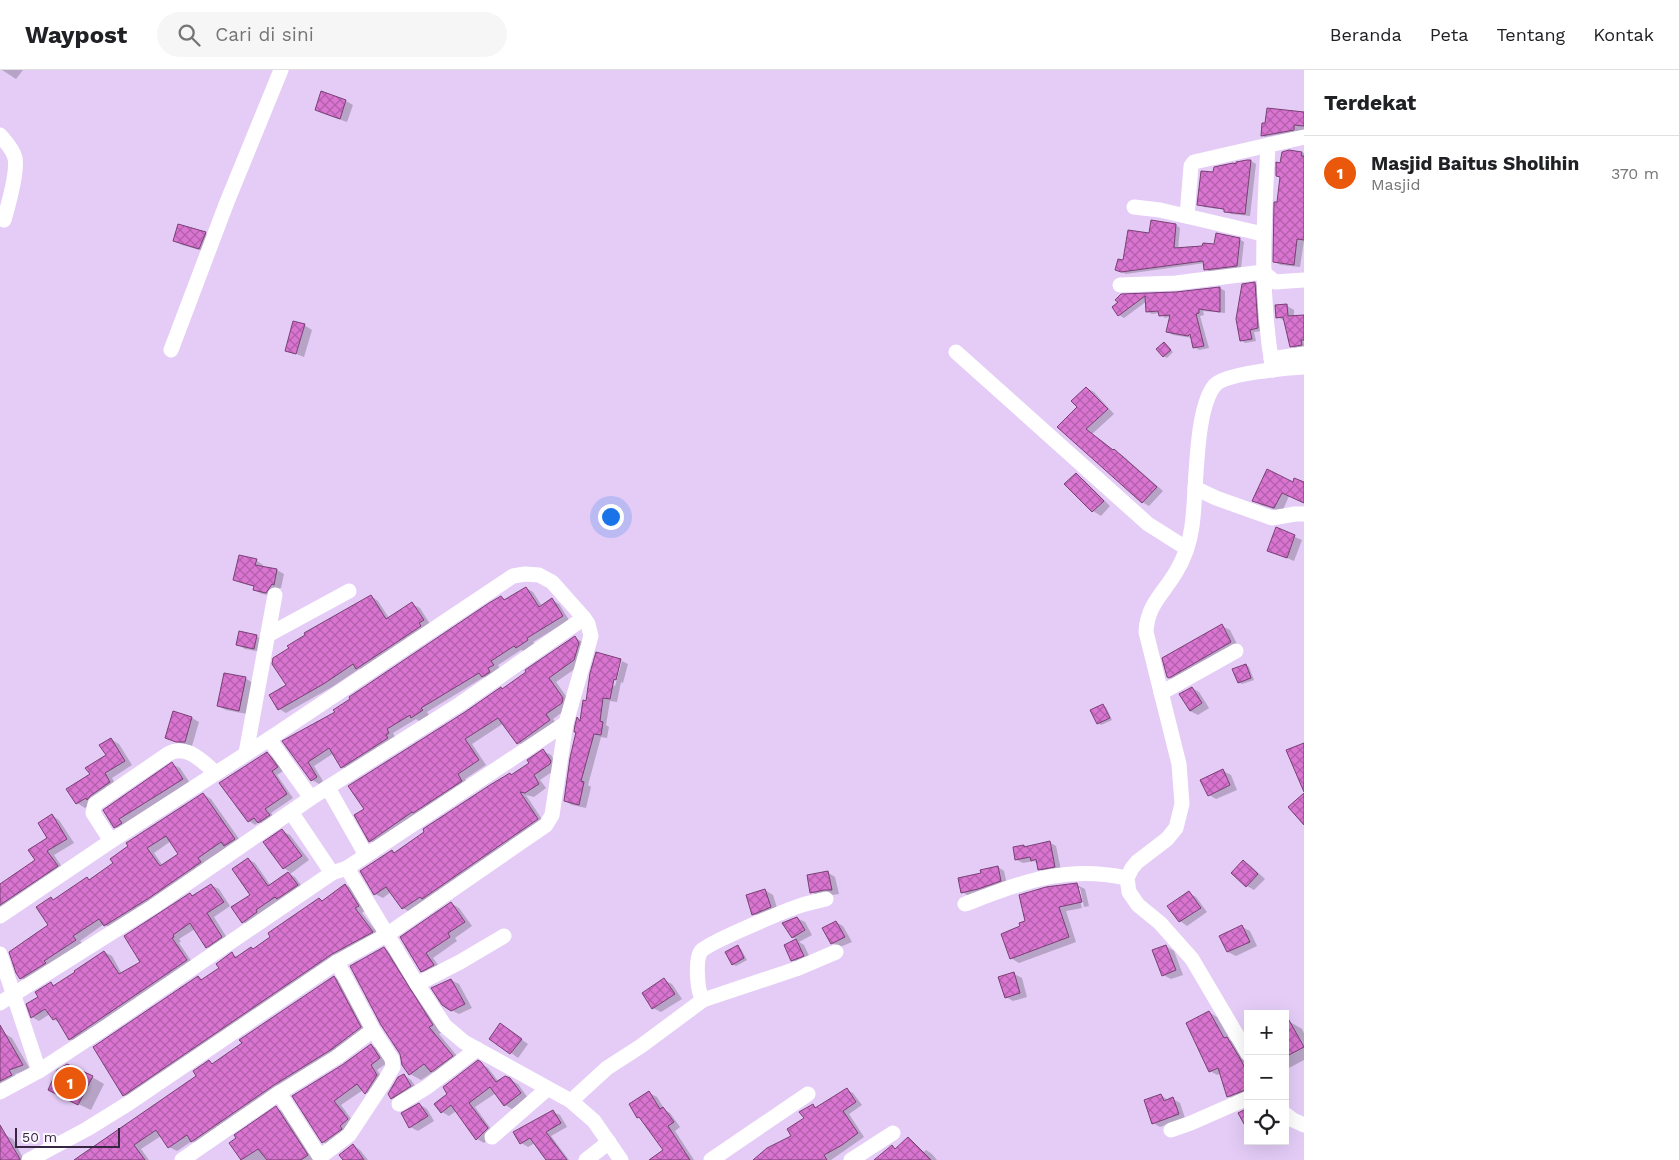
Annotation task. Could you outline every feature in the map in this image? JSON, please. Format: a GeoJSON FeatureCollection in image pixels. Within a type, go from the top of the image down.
{"type":"FeatureCollection","features":[{"type":"Feature","properties":{"kind":"street"},"geometry":{"type":"LineString","coordinates":[[171,350],[227,202],[281,70]]}},
{"type":"Feature","properties":{"kind":"street"},"geometry":{"type":"LineString","coordinates":[[0,135],[9,145],[15,158],[10,200],[4,220]]}},
{"type":"Feature","properties":{"kind":"street"},"geometry":{"type":"LineString","coordinates":[[1186,216],[1191,166],[1194,162],[1304,137]]}},
{"type":"Feature","properties":{"kind":"street"},"geometry":{"type":"LineString","coordinates":[[1268,145],[1263,272],[1266,324],[1272,364]]}},
{"type":"Feature","properties":{"kind":"street"},"geometry":{"type":"LineString","coordinates":[[1134,207],[1160,210],[1263,234]]}},
{"type":"Feature","properties":{"kind":"street"},"geometry":{"type":"LineString","coordinates":[[1120,285],[1176,282],[1263,272],[1275,282],[1304,280]]}},
{"type":"Feature","properties":{"kind":"street"},"geometry":{"type":"LineString","coordinates":[[956,352],[1148,524],[1186,548]]}},
{"type":"Feature","properties":{"kind":"street"},"geometry":{"type":"LineString","coordinates":[[1244,1047],[1192,959],[1160,924],[1138,905],[1130,892],[1127,878],[1132,868],[1136,862],[1167,839],[1176,828],[1182,804],[1179,764],[1146,632],[1147,619],[1152,605],[1176,572],[1192,527],[1194,488],[1202,419],[1207,400],[1216,385],[1223,379],[1304,354]]}},
{"type":"Feature","properties":{"kind":"street"},"geometry":{"type":"LineString","coordinates":[[1272,364],[1304,367]]}},
{"type":"Feature","properties":{"kind":"street"},"geometry":{"type":"LineString","coordinates":[[1194,488],[1272,518],[1304,514]]}},
{"type":"Feature","properties":{"kind":"street"},"geometry":{"type":"LineString","coordinates":[[0,916],[513,576],[525,574],[539,575],[552,582],[588,624],[591,636],[566,723],[552,815],[546,825],[388,934],[337,962],[129,1103],[48,1155],[29,1160]]}},
{"type":"Feature","properties":{"kind":"street"},"geometry":{"type":"LineString","coordinates":[[268,635],[349,591]]}},
{"type":"Feature","properties":{"kind":"street"},"geometry":{"type":"LineString","coordinates":[[246,753],[276,595]]}},
{"type":"Feature","properties":{"kind":"street"},"geometry":{"type":"LineString","coordinates":[[0,1002],[154,906],[311,798],[460,704],[584,618]]}},
{"type":"Feature","properties":{"kind":"street"},"geometry":{"type":"LineString","coordinates":[[1161,693],[1236,651]]}},
{"type":"Feature","properties":{"kind":"street"},"geometry":{"type":"LineString","coordinates":[[0,1092],[40,1071],[332,873],[347,868],[566,723]]}},
{"type":"Feature","properties":{"kind":"street"},"geometry":{"type":"LineString","coordinates":[[269,739],[311,798]]}},
{"type":"Feature","properties":{"kind":"street"},"geometry":{"type":"LineString","coordinates":[[111,841],[93,813],[95,804],[168,754],[173,751],[184,751],[194,755],[216,773]]}},
{"type":"Feature","properties":{"kind":"street"},"geometry":{"type":"LineString","coordinates":[[328,788],[366,855]]}},
{"type":"Feature","properties":{"kind":"street"},"geometry":{"type":"LineString","coordinates":[[291,812],[332,873]]}},
{"type":"Feature","properties":{"kind":"street"},"geometry":{"type":"LineString","coordinates":[[347,868],[417,984],[445,1026],[464,1042],[522,1072],[546,1089],[571,1101],[594,1121],[621,1160]]}},
{"type":"Feature","properties":{"kind":"street"},"geometry":{"type":"LineString","coordinates":[[965,904],[1019,884],[1060,874],[1104,874],[1127,878]]}},
{"type":"Feature","properties":{"kind":"street"},"geometry":{"type":"LineString","coordinates":[[703,1000],[699,995],[697,986],[700,954],[704,948],[798,906],[826,899]]}},
{"type":"Feature","properties":{"kind":"street"},"geometry":{"type":"LineString","coordinates":[[417,984],[460,962],[504,936]]}},
{"type":"Feature","properties":{"kind":"street"},"geometry":{"type":"LineString","coordinates":[[571,1101],[607,1068],[641,1046],[703,1000],[796,969],[836,952]]}},
{"type":"Feature","properties":{"kind":"street"},"geometry":{"type":"LineString","coordinates":[[0,954],[40,1071]]}},
{"type":"Feature","properties":{"kind":"street"},"geometry":{"type":"LineString","coordinates":[[279,1093],[318,1158],[349,1135],[393,1067],[392,1058],[373,1030],[337,962]]}},
{"type":"Feature","properties":{"kind":"street"},"geometry":{"type":"LineString","coordinates":[[182,1160],[279,1093],[337,1057],[373,1030]]}},
{"type":"Feature","properties":{"kind":"street"},"geometry":{"type":"LineString","coordinates":[[400,1104],[427,1087],[477,1049]]}},
{"type":"Feature","properties":{"kind":"street"},"geometry":{"type":"LineString","coordinates":[[492,1137],[546,1089]]}},
{"type":"Feature","properties":{"kind":"street"},"geometry":{"type":"LineString","coordinates":[[711,1160],[808,1094]]}},
{"type":"Feature","properties":{"kind":"street"},"geometry":{"type":"LineString","coordinates":[[1171,1130],[1191,1124],[1244,1100]]}},
{"type":"Feature","properties":{"kind":"street"},"geometry":{"type":"LineString","coordinates":[[1289,1117],[1304,1125]]}},
{"type":"Feature","properties":{"kind":"street"},"geometry":{"type":"LineString","coordinates":[[851,1160],[893,1133]]}},
{"type":"Feature","properties":{"kind":"street"},"geometry":{"type":"LineString","coordinates":[[586,1160],[609,1142]]}},
{"type":"Feature","properties":{"kind":"building"},"geometry":{"type":"Polygon","coordinates":[[[321,91],[346,100],[340,119],[315,110],[321,91]]]}},
{"type":"Feature","properties":{"kind":"building"},"geometry":{"type":"Polygon","coordinates":[[[1267,108],[1304,112],[1304,126],[1294,125],[1294,130],[1261,136],[1262,123],[1265,123],[1267,108]]]}},
{"type":"Feature","properties":{"kind":"building"},"geometry":{"type":"Polygon","coordinates":[[[1289,150],[1302,152],[1301,156],[1304,156],[1304,240],[1297,239],[1294,265],[1273,262],[1274,202],[1277,202],[1280,177],[1276,176],[1276,162],[1280,163],[1282,152],[1289,150]]]}},
{"type":"Feature","properties":{"kind":"building"},"geometry":{"type":"Polygon","coordinates":[[[1251,160],[1245,214],[1224,212],[1224,209],[1197,205],[1201,171],[1213,172],[1214,167],[1236,164],[1236,162],[1251,160]]]}},
{"type":"Feature","properties":{"kind":"building"},"geometry":{"type":"Polygon","coordinates":[[[1151,220],[1176,224],[1174,248],[1202,246],[1203,243],[1214,244],[1216,233],[1240,238],[1237,266],[1204,270],[1203,261],[1121,272],[1115,270],[1118,259],[1123,260],[1128,230],[1149,233],[1151,220]]]}},
{"type":"Feature","properties":{"kind":"building"},"geometry":{"type":"Polygon","coordinates":[[[178,224],[206,232],[199,249],[173,241],[178,224]]]}},
{"type":"Feature","properties":{"kind":"building"},"geometry":{"type":"Polygon","coordinates":[[[1255,282],[1258,328],[1250,330],[1252,339],[1240,341],[1236,319],[1242,284],[1255,282]]]}},
{"type":"Feature","properties":{"kind":"building"},"geometry":{"type":"Polygon","coordinates":[[[1220,287],[1220,312],[1199,309],[1199,313],[1196,314],[1204,346],[1193,348],[1190,334],[1188,336],[1166,332],[1170,315],[1159,316],[1158,311],[1146,312],[1145,296],[1118,316],[1112,307],[1118,302],[1115,300],[1121,294],[1176,292],[1220,287]]]}},
{"type":"Feature","properties":{"kind":"building"},"geometry":{"type":"Polygon","coordinates":[[[1287,304],[1288,316],[1304,315],[1304,340],[1301,340],[1302,345],[1290,347],[1283,317],[1276,318],[1275,305],[1287,304]]]}},
{"type":"Feature","properties":{"kind":"building"},"geometry":{"type":"Polygon","coordinates":[[[293,321],[305,324],[296,354],[285,351],[293,321]]]}},
{"type":"Feature","properties":{"kind":"building"},"geometry":{"type":"Polygon","coordinates":[[[1164,342],[1171,350],[1163,357],[1156,349],[1164,342]]]}},
{"type":"Feature","properties":{"kind":"building"},"geometry":{"type":"Polygon","coordinates":[[[1086,387],[1108,409],[1086,429],[1114,449],[1157,487],[1142,503],[1057,427],[1077,407],[1071,401],[1086,387]]]}},
{"type":"Feature","properties":{"kind":"building"},"geometry":{"type":"Polygon","coordinates":[[[1267,469],[1293,482],[1294,478],[1304,482],[1304,503],[1282,493],[1274,508],[1252,501],[1267,469]]]}},
{"type":"Feature","properties":{"kind":"building"},"geometry":{"type":"Polygon","coordinates":[[[1076,473],[1104,501],[1092,512],[1064,484],[1076,473]]]}},
{"type":"Feature","properties":{"kind":"building"},"geometry":{"type":"Polygon","coordinates":[[[1276,527],[1295,535],[1287,558],[1267,551],[1276,527]]]}},
{"type":"Feature","properties":{"kind":"building"},"geometry":{"type":"Polygon","coordinates":[[[239,555],[257,559],[255,565],[277,569],[274,585],[272,584],[266,593],[253,590],[254,586],[233,580],[239,555]]]}},
{"type":"Feature","properties":{"kind":"building"},"geometry":{"type":"Polygon","coordinates":[[[526,587],[539,607],[552,598],[563,616],[527,638],[528,640],[516,648],[514,646],[491,661],[494,665],[488,668],[490,672],[482,677],[479,673],[421,708],[423,710],[411,718],[410,715],[387,729],[389,733],[386,735],[388,738],[341,768],[329,748],[308,762],[317,777],[311,781],[282,741],[335,712],[333,710],[350,699],[349,697],[489,603],[501,596],[504,600],[526,587]]]}},
{"type":"Feature","properties":{"kind":"building"},"geometry":{"type":"Polygon","coordinates":[[[371,595],[386,619],[412,602],[424,620],[419,623],[421,626],[356,669],[353,664],[325,683],[278,710],[269,695],[286,685],[272,664],[273,658],[289,648],[287,646],[305,635],[304,633],[371,595]]]}},
{"type":"Feature","properties":{"kind":"building"},"geometry":{"type":"Polygon","coordinates":[[[1222,624],[1231,642],[1169,678],[1167,677],[1162,658],[1222,624]]]}},
{"type":"Feature","properties":{"kind":"building"},"geometry":{"type":"Polygon","coordinates":[[[239,631],[257,635],[254,649],[236,645],[239,631]]]}},
{"type":"Feature","properties":{"kind":"building"},"geometry":{"type":"Polygon","coordinates":[[[575,636],[579,643],[574,660],[549,678],[563,698],[562,703],[546,714],[550,720],[517,744],[498,718],[465,739],[479,760],[458,774],[462,781],[412,812],[369,842],[354,815],[364,809],[348,786],[501,687],[502,689],[526,672],[525,670],[575,636]]]}},
{"type":"Feature","properties":{"kind":"building"},"geometry":{"type":"Polygon","coordinates":[[[596,652],[621,659],[610,699],[603,698],[600,721],[603,722],[601,735],[594,734],[581,781],[584,782],[579,805],[564,801],[576,732],[574,732],[575,725],[577,717],[580,721],[583,700],[586,701],[590,673],[596,652]]]}},
{"type":"Feature","properties":{"kind":"building"},"geometry":{"type":"Polygon","coordinates":[[[1246,664],[1251,678],[1238,683],[1232,669],[1246,664]]]}},
{"type":"Feature","properties":{"kind":"building"},"geometry":{"type":"Polygon","coordinates":[[[224,673],[246,677],[239,711],[217,706],[224,673]]]}},
{"type":"Feature","properties":{"kind":"building"},"geometry":{"type":"Polygon","coordinates":[[[1192,687],[1202,703],[1190,711],[1179,694],[1192,687]]]}},
{"type":"Feature","properties":{"kind":"building"},"geometry":{"type":"Polygon","coordinates":[[[1103,704],[1110,718],[1097,724],[1090,710],[1103,704]]]}},
{"type":"Feature","properties":{"kind":"building"},"geometry":{"type":"Polygon","coordinates":[[[173,711],[192,717],[185,742],[176,742],[165,738],[173,711]]]}},
{"type":"Feature","properties":{"kind":"building"},"geometry":{"type":"Polygon","coordinates":[[[111,738],[125,761],[105,773],[110,782],[87,800],[86,798],[76,804],[66,789],[90,774],[85,768],[106,755],[99,745],[111,738]]]}},
{"type":"Feature","properties":{"kind":"building"},"geometry":{"type":"Polygon","coordinates":[[[1304,743],[1304,792],[1286,750],[1304,743]]]}},
{"type":"Feature","properties":{"kind":"building"},"geometry":{"type":"Polygon","coordinates":[[[543,749],[551,761],[550,764],[534,775],[539,784],[525,793],[520,792],[538,819],[422,899],[420,897],[402,909],[386,887],[374,895],[360,871],[392,850],[394,853],[424,832],[423,829],[490,785],[510,773],[511,775],[529,763],[527,760],[543,749]]]}},
{"type":"Feature","properties":{"kind":"building"},"geometry":{"type":"Polygon","coordinates":[[[267,752],[278,767],[272,771],[287,794],[265,809],[270,815],[258,823],[254,818],[248,822],[219,783],[267,752]]]}},
{"type":"Feature","properties":{"kind":"building"},"geometry":{"type":"Polygon","coordinates":[[[172,762],[183,779],[119,819],[122,823],[114,828],[103,810],[172,762]]]}},
{"type":"Feature","properties":{"kind":"building"},"geometry":{"type":"Polygon","coordinates":[[[1223,769],[1230,785],[1208,796],[1200,780],[1223,769]]]}},
{"type":"Feature","properties":{"kind":"building"},"geometry":{"type":"Polygon","coordinates":[[[203,793],[235,839],[224,846],[221,842],[198,858],[201,862],[104,926],[99,919],[73,936],[76,940],[44,961],[46,963],[20,979],[9,952],[48,925],[36,907],[51,897],[53,900],[87,877],[89,880],[113,863],[110,859],[128,846],[126,843],[203,793]],[[166,836],[147,848],[160,866],[178,854],[166,836]]]}},
{"type":"Feature","properties":{"kind":"building"},"geometry":{"type":"Polygon","coordinates":[[[1304,793],[1304,825],[1288,807],[1304,793]]]}},
{"type":"Feature","properties":{"kind":"building"},"geometry":{"type":"Polygon","coordinates":[[[52,814],[67,839],[47,851],[58,866],[0,905],[0,884],[35,860],[28,850],[47,838],[38,823],[52,814]]]}},
{"type":"Feature","properties":{"kind":"building"},"geometry":{"type":"Polygon","coordinates":[[[282,829],[302,856],[283,869],[263,842],[282,829]]]}},
{"type":"Feature","properties":{"kind":"building"},"geometry":{"type":"Polygon","coordinates":[[[1050,841],[1055,867],[1038,870],[1036,859],[1031,861],[1030,857],[1015,860],[1013,847],[1024,845],[1024,847],[1050,841]]]}},
{"type":"Feature","properties":{"kind":"building"},"geometry":{"type":"Polygon","coordinates":[[[248,858],[268,886],[288,872],[298,885],[277,899],[275,897],[256,910],[257,912],[242,923],[231,907],[250,895],[232,869],[248,858]]]}},
{"type":"Feature","properties":{"kind":"building"},"geometry":{"type":"Polygon","coordinates":[[[1243,860],[1258,874],[1246,887],[1231,873],[1243,860]]]}},
{"type":"Feature","properties":{"kind":"building"},"geometry":{"type":"Polygon","coordinates":[[[998,866],[1001,881],[961,893],[958,878],[981,873],[980,870],[998,866]]]}},
{"type":"Feature","properties":{"kind":"building"},"geometry":{"type":"Polygon","coordinates":[[[828,871],[832,890],[810,893],[807,875],[828,871]]]}},
{"type":"Feature","properties":{"kind":"building"},"geometry":{"type":"Polygon","coordinates":[[[1077,883],[1082,902],[1059,907],[1069,937],[1010,959],[1001,934],[1020,926],[1019,923],[1025,921],[1019,895],[1046,887],[1077,883]]]}},
{"type":"Feature","properties":{"kind":"building"},"geometry":{"type":"Polygon","coordinates":[[[211,884],[224,902],[207,913],[222,937],[206,948],[190,923],[173,935],[174,937],[172,938],[187,960],[69,1040],[56,1018],[53,1020],[45,1009],[31,1018],[26,1004],[38,997],[35,992],[51,982],[53,986],[104,951],[119,974],[140,962],[124,936],[190,893],[192,896],[211,884]]]}},
{"type":"Feature","properties":{"kind":"building"},"geometry":{"type":"Polygon","coordinates":[[[345,884],[359,906],[355,908],[373,932],[332,954],[123,1096],[93,1047],[198,976],[201,980],[219,968],[216,964],[232,952],[235,958],[251,947],[253,949],[270,937],[268,933],[319,898],[322,901],[345,884]]]}},
{"type":"Feature","properties":{"kind":"building"},"geometry":{"type":"Polygon","coordinates":[[[765,889],[771,907],[752,915],[746,895],[765,889]]]}},
{"type":"Feature","properties":{"kind":"building"},"geometry":{"type":"Polygon","coordinates":[[[1189,891],[1201,908],[1179,922],[1167,906],[1189,891]]]}},
{"type":"Feature","properties":{"kind":"building"},"geometry":{"type":"Polygon","coordinates":[[[451,902],[465,922],[448,933],[450,937],[426,953],[434,965],[421,972],[400,937],[451,902]]]}},
{"type":"Feature","properties":{"kind":"building"},"geometry":{"type":"Polygon","coordinates":[[[797,917],[805,930],[792,938],[782,923],[797,917]]]}},
{"type":"Feature","properties":{"kind":"building"},"geometry":{"type":"Polygon","coordinates":[[[836,921],[845,937],[831,944],[822,928],[836,921]]]}},
{"type":"Feature","properties":{"kind":"building"},"geometry":{"type":"Polygon","coordinates":[[[1242,925],[1250,942],[1227,952],[1219,936],[1242,925]]]}},
{"type":"Feature","properties":{"kind":"building"},"geometry":{"type":"Polygon","coordinates":[[[796,939],[804,956],[791,961],[784,945],[796,939]]]}},
{"type":"Feature","properties":{"kind":"building"},"geometry":{"type":"Polygon","coordinates":[[[738,945],[744,958],[732,965],[725,952],[738,945]]]}},
{"type":"Feature","properties":{"kind":"building"},"geometry":{"type":"Polygon","coordinates":[[[1166,945],[1176,970],[1162,976],[1152,950],[1166,945]]]}},
{"type":"Feature","properties":{"kind":"building"},"geometry":{"type":"Polygon","coordinates":[[[384,947],[433,1025],[429,1027],[453,1056],[431,1072],[424,1064],[409,1075],[402,1065],[400,1054],[381,1025],[350,966],[384,947]]]}},
{"type":"Feature","properties":{"kind":"building"},"geometry":{"type":"Polygon","coordinates":[[[1014,972],[1020,993],[1005,998],[998,977],[1014,972]]]}},
{"type":"Feature","properties":{"kind":"building"},"geometry":{"type":"Polygon","coordinates":[[[334,976],[361,1027],[332,1049],[274,1085],[191,1142],[187,1135],[168,1148],[156,1130],[134,1145],[145,1160],[74,1160],[196,1076],[193,1071],[209,1060],[212,1064],[242,1043],[239,1040],[334,976]]]}},
{"type":"Feature","properties":{"kind":"building"},"geometry":{"type":"Polygon","coordinates":[[[664,978],[675,994],[652,1009],[642,993],[664,978]]]}},
{"type":"Feature","properties":{"kind":"building"},"geometry":{"type":"Polygon","coordinates":[[[451,979],[465,1004],[451,1011],[442,1005],[431,988],[451,979]]]}},
{"type":"Feature","properties":{"kind":"building"},"geometry":{"type":"Polygon","coordinates":[[[1209,1011],[1224,1038],[1227,1037],[1244,1066],[1244,1091],[1227,1097],[1218,1068],[1209,1072],[1186,1023],[1209,1011]]]}},
{"type":"Feature","properties":{"kind":"building"},"geometry":{"type":"Polygon","coordinates":[[[1289,1020],[1304,1047],[1289,1055],[1289,1020]]]}},
{"type":"Feature","properties":{"kind":"building"},"geometry":{"type":"Polygon","coordinates":[[[500,1023],[522,1039],[510,1054],[489,1039],[500,1023]]]}},
{"type":"Feature","properties":{"kind":"building"},"geometry":{"type":"Polygon","coordinates":[[[0,1025],[23,1065],[9,1070],[12,1075],[0,1081],[0,1025]]]}},
{"type":"Feature","properties":{"kind":"building"},"geometry":{"type":"Polygon","coordinates":[[[371,1044],[380,1058],[371,1065],[377,1075],[365,1094],[357,1084],[334,1101],[348,1119],[340,1126],[342,1129],[322,1143],[292,1096],[342,1065],[371,1044]]]}},
{"type":"Feature","properties":{"kind":"building"},"geometry":{"type":"Polygon","coordinates":[[[478,1060],[496,1082],[505,1076],[510,1078],[521,1093],[504,1106],[490,1087],[469,1103],[488,1128],[476,1140],[451,1105],[441,1113],[434,1104],[447,1094],[443,1087],[478,1060]]]}},
{"type":"Feature","properties":{"kind":"building"},"geometry":{"type":"Polygon","coordinates":[[[67,1064],[93,1076],[78,1105],[48,1090],[57,1070],[67,1064]]]}},
{"type":"Feature","properties":{"kind":"building"},"geometry":{"type":"Polygon","coordinates":[[[404,1074],[411,1086],[391,1099],[388,1094],[398,1077],[404,1074]]]}},
{"type":"Feature","properties":{"kind":"building"},"geometry":{"type":"Polygon","coordinates":[[[847,1088],[856,1102],[843,1111],[858,1133],[824,1155],[827,1160],[753,1160],[767,1148],[791,1136],[787,1129],[804,1118],[799,1112],[813,1104],[815,1108],[847,1088]]]}},
{"type":"Feature","properties":{"kind":"building"},"geometry":{"type":"Polygon","coordinates":[[[649,1091],[660,1109],[663,1107],[674,1122],[668,1126],[690,1160],[649,1160],[663,1150],[639,1117],[637,1118],[629,1104],[649,1091]]]}},
{"type":"Feature","properties":{"kind":"building"},"geometry":{"type":"Polygon","coordinates":[[[1161,1094],[1164,1101],[1173,1097],[1179,1114],[1152,1124],[1144,1100],[1161,1094]]]}},
{"type":"Feature","properties":{"kind":"building"},"geometry":{"type":"Polygon","coordinates":[[[419,1103],[428,1116],[409,1128],[401,1113],[419,1103]]]}},
{"type":"Feature","properties":{"kind":"building"},"geometry":{"type":"Polygon","coordinates":[[[276,1106],[308,1155],[301,1160],[267,1160],[258,1149],[241,1160],[229,1143],[236,1138],[234,1135],[276,1106]]]}},
{"type":"Feature","properties":{"kind":"building"},"geometry":{"type":"Polygon","coordinates":[[[553,1110],[561,1123],[546,1132],[567,1160],[546,1160],[530,1138],[520,1144],[513,1132],[553,1110]]]}},
{"type":"Feature","properties":{"kind":"building"},"geometry":{"type":"Polygon","coordinates":[[[1244,1110],[1244,1124],[1238,1113],[1244,1110]]]}},
{"type":"Feature","properties":{"kind":"building"},"geometry":{"type":"Polygon","coordinates":[[[0,1125],[20,1159],[20,1160],[0,1160],[0,1125]]]}},
{"type":"Feature","properties":{"kind":"building"},"geometry":{"type":"Polygon","coordinates":[[[908,1137],[931,1160],[874,1160],[892,1145],[895,1149],[908,1137]]]}},
{"type":"Feature","properties":{"kind":"building"},"geometry":{"type":"Polygon","coordinates":[[[353,1144],[364,1160],[343,1160],[339,1155],[353,1144]]]}},
{"type":"Feature","properties":{"kind":"place","name":"Masjid Baitus Sholihin"},"geometry":{"type":"Point","coordinates":[70,1083]}}]}
